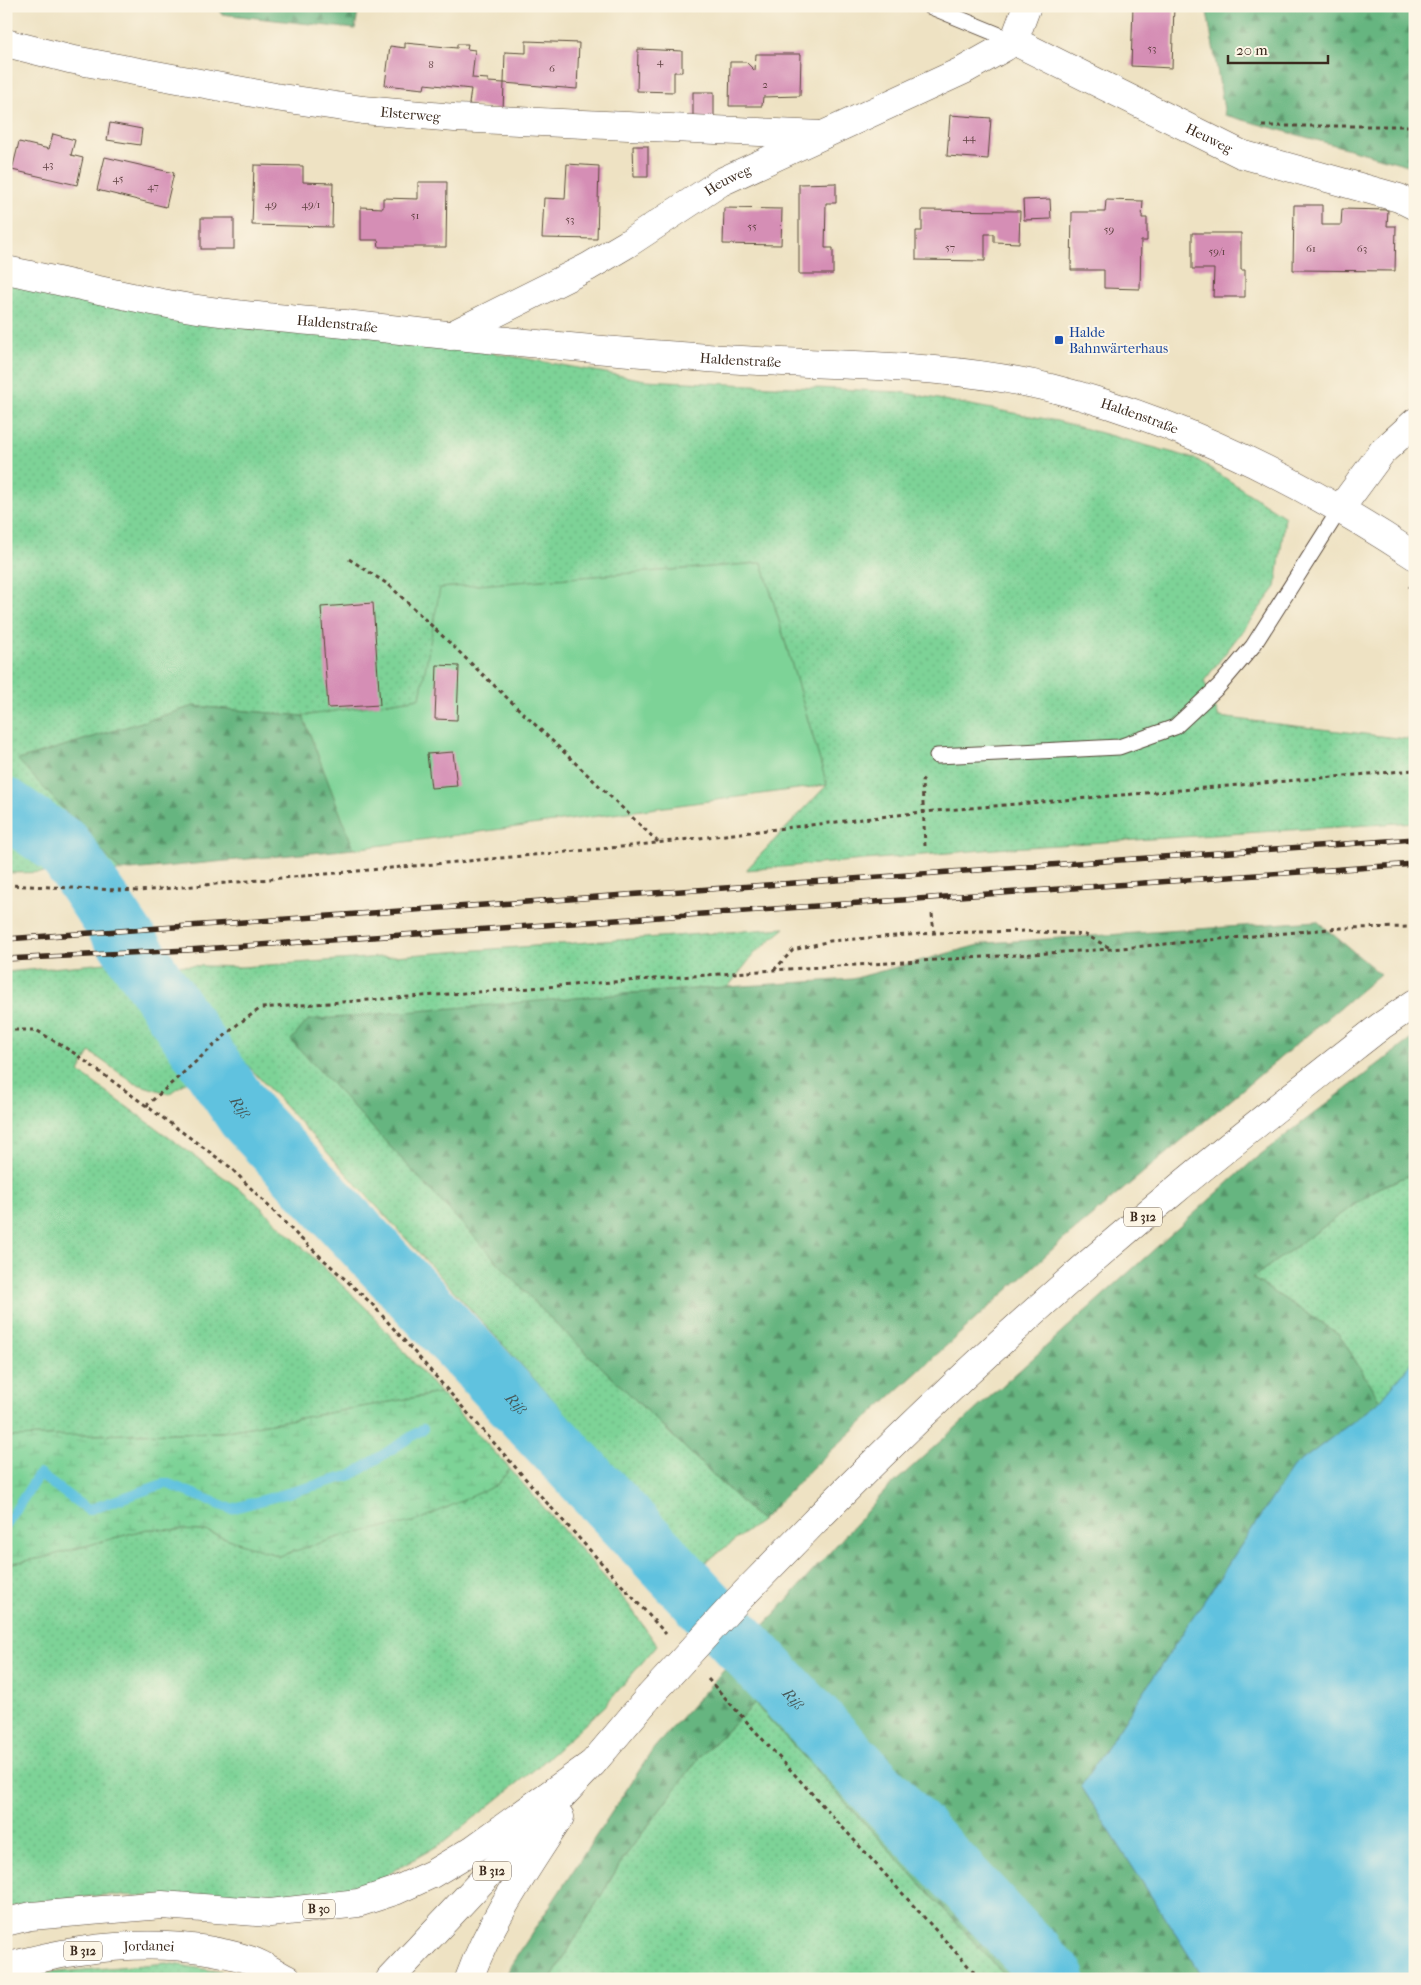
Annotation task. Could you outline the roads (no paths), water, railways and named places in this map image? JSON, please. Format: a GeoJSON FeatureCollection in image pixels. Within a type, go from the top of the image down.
{"type":"FeatureCollection","features":[{"type":"Feature","properties":{"kind":"main road"},"geometry":{"type":"LineString","coordinates":[[1014,41],[1027,6]]}},
{"type":"Feature","properties":{"kind":"main road","name":"Heuweg"},"geometry":{"type":"LineString","coordinates":[[450,336],[588,267],[627,244],[721,182],[964,70],[1014,41],[1241,154],[1399,198],[1415,206]]}},
{"type":"Feature","properties":{"kind":"main road","name":"Elsterweg"},"geometry":{"type":"LineString","coordinates":[[6,43],[79,61],[275,97],[363,110],[455,118],[822,135]]}},
{"type":"Feature","properties":{"kind":"main road","name":"Haldenstraße"},"geometry":{"type":"LineString","coordinates":[[6,270],[188,308],[450,336],[697,358],[941,370],[1028,383],[1113,405],[1180,430],[1259,465],[1340,509],[1415,556]]}},
{"type":"Feature","properties":{"kind":"main road"},"geometry":{"type":"LineString","coordinates":[[1340,509],[1382,452],[1415,422]]}},
{"type":"Feature","properties":{"kind":"main road","name":"B 312"},"geometry":{"type":"LineString","coordinates":[[390,1979],[593,1763],[648,1698],[738,1600],[897,1438],[1111,1245],[1248,1131],[1409,1007]]}},
{"type":"Feature","properties":{"kind":"main road","name":"B 312"},"geometry":{"type":"LineString","coordinates":[[469,1979],[475,1962],[519,1880],[593,1763]]}},
{"type":"Feature","properties":{"kind":"main road","name":"B 30"},"geometry":{"type":"LineString","coordinates":[[6,1922],[31,1916],[162,1905],[270,1913],[358,1903],[395,1891],[432,1874],[472,1850],[593,1763]]}},
{"type":"Feature","properties":{"kind":"main road","name":"Jordanei"},"geometry":{"type":"LineString","coordinates":[[6,1967],[48,1956],[126,1946],[161,1945],[215,1952],[252,1960],[287,1979]]}},
{"type":"Feature","properties":{"kind":"lane"},"geometry":{"type":"LineString","coordinates":[[929,6],[1014,41]]}},
{"type":"Feature","properties":{"kind":"lane"},"geometry":{"type":"LineString","coordinates":[[937,756],[1119,747],[1175,727],[1219,686],[1253,646],[1340,509]]}},
{"type":"Feature","properties":{"kind":"water"},"geometry":{"type":"Polygon","coordinates":[[[1415,1358],[1415,1979],[1204,1979],[1081,1786],[1293,1467],[1380,1401],[1415,1358]]]}},
{"type":"Feature","properties":{"kind":"waterway","name":"Riß"},"geometry":{"type":"LineString","coordinates":[[6,808],[63,847],[246,1116],[1056,1979]]}},
{"type":"Feature","properties":{"kind":"waterway"},"geometry":{"type":"LineString","coordinates":[[6,1525],[39,1474],[88,1510],[166,1483],[231,1509],[352,1475],[423,1429]]}},
{"type":"Feature","properties":{"kind":"railway"},"geometry":{"type":"LineString","coordinates":[[6,939],[1415,839]]}},
{"type":"Feature","properties":{"kind":"railway"},"geometry":{"type":"LineString","coordinates":[[6,959],[188,950],[1415,864]]}},
{"type":"Feature","properties":{"kind":"place","name":"Halde Bahnwärterhaus"},"geometry":{"type":"Point","coordinates":[1059,340]}}]}
